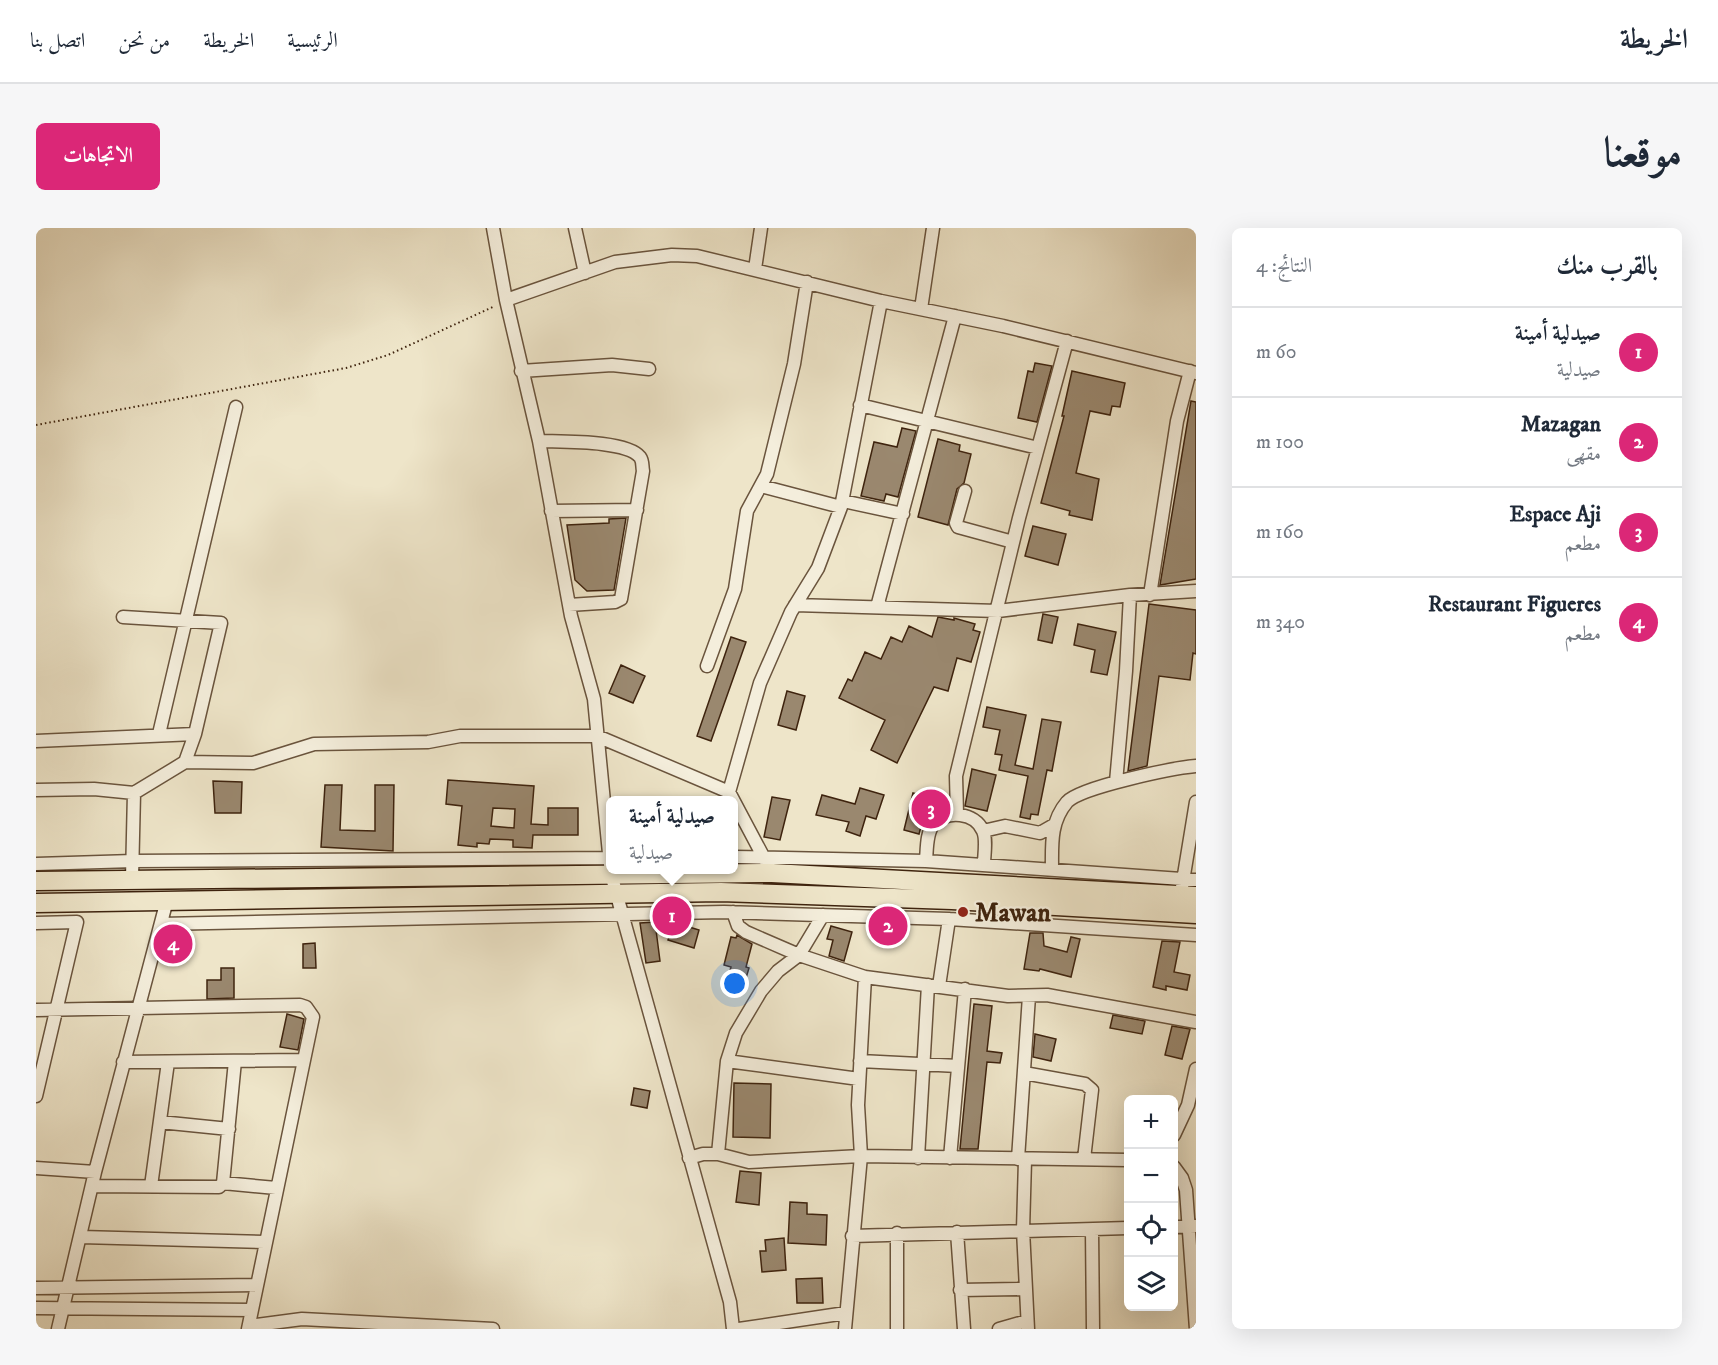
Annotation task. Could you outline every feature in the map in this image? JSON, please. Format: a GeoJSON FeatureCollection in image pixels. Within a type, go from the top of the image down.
{"type":"FeatureCollection","features":[{"type":"Feature","properties":{"kind":"highway"},"geometry":{"type":"LineString","coordinates":[[36,881],[133,869],[606,863]]}},
{"type":"Feature","properties":{"kind":"highway"},"geometry":{"type":"LineString","coordinates":[[738,865],[1189,888]]}},
{"type":"Feature","properties":{"kind":"highway"},"geometry":{"type":"LineString","coordinates":[[36,903],[616,893],[827,894],[1196,914]]}},
{"type":"Feature","properties":{"kind":"street"},"geometry":{"type":"LineString","coordinates":[[493,228],[521,371],[539,441],[569,605],[594,699],[606,824]]}},
{"type":"Feature","properties":{"kind":"street"},"geometry":{"type":"LineString","coordinates":[[575,228],[585,273]]}},
{"type":"Feature","properties":{"kind":"street"},"geometry":{"type":"LineString","coordinates":[[755,269],[761,228]]}},
{"type":"Feature","properties":{"kind":"street"},"geometry":{"type":"LineString","coordinates":[[921,309],[933,228]]}},
{"type":"Feature","properties":{"kind":"street"},"geometry":{"type":"LineString","coordinates":[[506,300],[615,262],[672,255],[697,256],[881,302],[1067,341],[1193,372],[1175,433],[1149,595]]}},
{"type":"Feature","properties":{"kind":"street"},"geometry":{"type":"LineString","coordinates":[[707,666],[735,589],[747,511],[767,474],[794,364],[807,282]]}},
{"type":"Feature","properties":{"kind":"street"},"geometry":{"type":"LineString","coordinates":[[729,792],[760,683],[795,605],[819,568],[842,504],[881,302]]}},
{"type":"Feature","properties":{"kind":"street"},"geometry":{"type":"LineString","coordinates":[[877,607],[955,316]]}},
{"type":"Feature","properties":{"kind":"street"},"geometry":{"type":"LineString","coordinates":[[957,814],[956,776],[1013,543],[1067,341]]}},
{"type":"Feature","properties":{"kind":"street"},"geometry":{"type":"LineString","coordinates":[[521,371],[594,366],[649,369]]}},
{"type":"Feature","properties":{"kind":"street"},"geometry":{"type":"LineString","coordinates":[[860,405],[1038,448]]}},
{"type":"Feature","properties":{"kind":"street"},"geometry":{"type":"LineString","coordinates":[[159,734],[236,407]]}},
{"type":"Feature","properties":{"kind":"street"},"geometry":{"type":"LineString","coordinates":[[539,441],[618,446],[639,456],[643,471],[621,598],[615,602],[569,605]]}},
{"type":"Feature","properties":{"kind":"street"},"geometry":{"type":"LineString","coordinates":[[761,486],[842,504],[903,514]]}},
{"type":"Feature","properties":{"kind":"street"},"geometry":{"type":"LineString","coordinates":[[965,490],[956,523],[958,527],[1013,543]]}},
{"type":"Feature","properties":{"kind":"street"},"geometry":{"type":"LineString","coordinates":[[551,511],[637,510]]}},
{"type":"Feature","properties":{"kind":"street"},"geometry":{"type":"LineString","coordinates":[[795,605],[998,611],[1130,595],[1196,591]]}},
{"type":"Feature","properties":{"kind":"street"},"geometry":{"type":"LineString","coordinates":[[1116,782],[1130,595]]}},
{"type":"Feature","properties":{"kind":"street"},"geometry":{"type":"LineString","coordinates":[[123,617],[221,623],[195,734],[185,762]]}},
{"type":"Feature","properties":{"kind":"street"},"geometry":{"type":"LineString","coordinates":[[36,741],[195,734]]}},
{"type":"Feature","properties":{"kind":"street"},"geometry":{"type":"LineString","coordinates":[[36,790],[94,789],[134,793],[185,762],[253,763],[314,744],[428,742],[460,736],[597,736],[729,792],[731,796]]}},
{"type":"Feature","properties":{"kind":"street"},"geometry":{"type":"LineString","coordinates":[[1052,869],[1051,840],[1054,825],[1068,801],[1116,782],[1196,766]]}},
{"type":"Feature","properties":{"kind":"street"},"geometry":{"type":"LineString","coordinates":[[36,864],[133,869],[134,793]]}},
{"type":"Feature","properties":{"kind":"street"},"geometry":{"type":"LineString","coordinates":[[738,858],[767,865],[926,861],[984,864],[1052,869],[1189,888],[1196,802]]}},
{"type":"Feature","properties":{"kind":"street"},"geometry":{"type":"LineString","coordinates":[[738,809],[767,865]]}},
{"type":"Feature","properties":{"kind":"street"},"geometry":{"type":"LineString","coordinates":[[926,861],[927,844],[935,822],[957,814],[971,817],[983,831],[984,864]]}},
{"type":"Feature","properties":{"kind":"street"},"geometry":{"type":"LineString","coordinates":[[983,831],[1005,826],[1040,833],[1054,825]]}},
{"type":"Feature","properties":{"kind":"street"},"geometry":{"type":"LineString","coordinates":[[612,874],[730,1302],[733,1329]]}},
{"type":"Feature","properties":{"kind":"street"},"geometry":{"type":"LineString","coordinates":[[58,1329],[95,1172],[167,900]]}},
{"type":"Feature","properties":{"kind":"street"},"geometry":{"type":"LineString","coordinates":[[36,1096],[81,902]]}},
{"type":"Feature","properties":{"kind":"street"},"geometry":{"type":"LineString","coordinates":[[161,924],[733,912],[949,920],[1196,935]]}},
{"type":"Feature","properties":{"kind":"street"},"geometry":{"type":"LineString","coordinates":[[733,912],[738,926],[746,932],[799,956],[865,977],[1029,996],[1047,995],[1196,1022]]}},
{"type":"Feature","properties":{"kind":"street"},"geometry":{"type":"LineString","coordinates":[[718,1154],[727,1061],[736,1033],[761,991],[778,971],[799,956],[823,915]]}},
{"type":"Feature","properties":{"kind":"street"},"geometry":{"type":"LineString","coordinates":[[918,1158],[934,985],[949,920]]}},
{"type":"Feature","properties":{"kind":"street"},"geometry":{"type":"LineString","coordinates":[[36,923],[77,922]]}},
{"type":"Feature","properties":{"kind":"street"},"geometry":{"type":"LineString","coordinates":[[845,1329],[861,1156],[860,1079],[865,977]]}},
{"type":"Feature","properties":{"kind":"street"},"geometry":{"type":"LineString","coordinates":[[950,1158],[965,989]]}},
{"type":"Feature","properties":{"kind":"street"},"geometry":{"type":"LineString","coordinates":[[999,1329],[1028,1325],[1024,1289],[1022,1159],[1029,996]]}},
{"type":"Feature","properties":{"kind":"street"},"geometry":{"type":"LineString","coordinates":[[36,1010],[300,1005],[306,1007],[313,1017],[256,1284],[249,1327],[302,1319],[493,1329]]}},
{"type":"Feature","properties":{"kind":"street"},"geometry":{"type":"LineString","coordinates":[[123,1062],[303,1060]]}},
{"type":"Feature","properties":{"kind":"street"},"geometry":{"type":"LineString","coordinates":[[861,1060],[958,1066]]}},
{"type":"Feature","properties":{"kind":"street"},"geometry":{"type":"LineString","coordinates":[[92,1186],[219,1187],[223,1183],[235,1061]]}},
{"type":"Feature","properties":{"kind":"street"},"geometry":{"type":"LineString","coordinates":[[727,1061],[860,1079]]}},
{"type":"Feature","properties":{"kind":"street"},"geometry":{"type":"LineString","coordinates":[[151,1186],[168,1062]]}},
{"type":"Feature","properties":{"kind":"street"},"geometry":{"type":"LineString","coordinates":[[1178,1125],[1188,1105],[1196,1069]]}},
{"type":"Feature","properties":{"kind":"street"},"geometry":{"type":"LineString","coordinates":[[1024,1073],[1085,1084],[1092,1090],[1084,1159]]}},
{"type":"Feature","properties":{"kind":"street"},"geometry":{"type":"LineString","coordinates":[[160,1122],[229,1129]]}},
{"type":"Feature","properties":{"kind":"street"},"geometry":{"type":"LineString","coordinates":[[689,1158],[703,1154],[718,1154],[749,1162],[861,1156],[1124,1160]]}},
{"type":"Feature","properties":{"kind":"street"},"geometry":{"type":"LineString","coordinates":[[36,1168],[95,1172]]}},
{"type":"Feature","properties":{"kind":"street"},"geometry":{"type":"LineString","coordinates":[[1178,1173],[1186,1190],[1193,1226],[1196,1329]]}},
{"type":"Feature","properties":{"kind":"street"},"geometry":{"type":"LineString","coordinates":[[223,1183],[276,1188]]}},
{"type":"Feature","properties":{"kind":"street"},"geometry":{"type":"LineString","coordinates":[[1178,1227],[1193,1226]]}},
{"type":"Feature","properties":{"kind":"street"},"geometry":{"type":"LineString","coordinates":[[852,1236],[1124,1228]]}},
{"type":"Feature","properties":{"kind":"street"},"geometry":{"type":"LineString","coordinates":[[1092,1230],[1093,1329]]}},
{"type":"Feature","properties":{"kind":"street"},"geometry":{"type":"LineString","coordinates":[[957,1232],[964,1329]]}},
{"type":"Feature","properties":{"kind":"street"},"geometry":{"type":"LineString","coordinates":[[897,1233],[897,1329]]}},
{"type":"Feature","properties":{"kind":"street"},"geometry":{"type":"LineString","coordinates":[[81,1238],[265,1242]]}},
{"type":"Feature","properties":{"kind":"street"},"geometry":{"type":"LineString","coordinates":[[36,1287],[256,1284]]}},
{"type":"Feature","properties":{"kind":"street"},"geometry":{"type":"LineString","coordinates":[[960,1290],[1024,1289]]}},
{"type":"Feature","properties":{"kind":"street"},"geometry":{"type":"LineString","coordinates":[[36,1308],[64,1306],[252,1310]]}},
{"type":"Feature","properties":{"kind":"street"},"geometry":{"type":"LineString","coordinates":[[739,1329],[846,1314]]}},
{"type":"Feature","properties":{"kind":"path"},"geometry":{"type":"LineString","coordinates":[[36,425],[346,368],[388,355],[506,300]]}},
{"type":"Feature","properties":{"kind":"building"},"geometry":{"type":"Polygon","coordinates":[[[1035,363],[1052,366],[1037,422],[1018,418],[1028,371],[1033,372],[1035,363]]]}},
{"type":"Feature","properties":{"kind":"building"},"geometry":{"type":"Polygon","coordinates":[[[1072,371],[1125,383],[1120,407],[1112,406],[1110,415],[1090,411],[1076,473],[1099,479],[1092,520],[1069,515],[1070,511],[1041,503],[1064,416],[1062,416],[1072,371]]]}},
{"type":"Feature","properties":{"kind":"building"},"geometry":{"type":"Polygon","coordinates":[[[1191,401],[1196,402],[1196,579],[1160,585],[1191,401]]]}},
{"type":"Feature","properties":{"kind":"building"},"geometry":{"type":"Polygon","coordinates":[[[902,428],[916,431],[898,497],[886,494],[884,501],[861,496],[874,442],[897,447],[902,428]]]}},
{"type":"Feature","properties":{"kind":"building"},"geometry":{"type":"Polygon","coordinates":[[[938,439],[960,445],[959,451],[971,454],[964,483],[957,489],[948,525],[918,517],[938,439]]]}},
{"type":"Feature","properties":{"kind":"building"},"geometry":{"type":"Polygon","coordinates":[[[626,518],[614,590],[587,591],[575,580],[567,525],[609,523],[609,519],[626,518]]]}},
{"type":"Feature","properties":{"kind":"building"},"geometry":{"type":"Polygon","coordinates":[[[1033,526],[1066,534],[1058,565],[1025,556],[1033,526]]]}},
{"type":"Feature","properties":{"kind":"building"},"geometry":{"type":"Polygon","coordinates":[[[1149,604],[1196,610],[1196,654],[1193,653],[1190,680],[1159,676],[1147,766],[1128,771],[1149,604]]]}},
{"type":"Feature","properties":{"kind":"building"},"geometry":{"type":"Polygon","coordinates":[[[1043,614],[1058,617],[1052,643],[1038,640],[1043,614]]]}},
{"type":"Feature","properties":{"kind":"building"},"geometry":{"type":"Polygon","coordinates":[[[938,617],[954,620],[954,618],[975,624],[973,630],[980,632],[971,662],[957,658],[948,691],[934,687],[897,763],[871,750],[885,720],[839,698],[848,679],[852,681],[865,652],[881,659],[891,637],[902,642],[909,626],[932,637],[938,617]]]}},
{"type":"Feature","properties":{"kind":"building"},"geometry":{"type":"Polygon","coordinates":[[[1078,624],[1116,632],[1107,675],[1091,672],[1095,650],[1074,645],[1078,624]]]}},
{"type":"Feature","properties":{"kind":"building"},"geometry":{"type":"Polygon","coordinates":[[[731,637],[746,642],[711,741],[697,736],[731,637]]]}},
{"type":"Feature","properties":{"kind":"building"},"geometry":{"type":"Polygon","coordinates":[[[621,665],[645,676],[633,703],[609,693],[621,665]]]}},
{"type":"Feature","properties":{"kind":"building"},"geometry":{"type":"Polygon","coordinates":[[[787,691],[805,696],[796,730],[778,725],[787,691]]]}},
{"type":"Feature","properties":{"kind":"building"},"geometry":{"type":"Polygon","coordinates":[[[987,707],[1026,715],[1015,765],[1033,769],[1042,719],[1061,722],[1052,771],[1047,770],[1038,815],[1031,814],[1030,819],[1020,817],[1028,776],[999,770],[1002,755],[995,754],[1000,730],[983,727],[987,707]]]}},
{"type":"Feature","properties":{"kind":"building"},"geometry":{"type":"Polygon","coordinates":[[[972,769],[996,775],[987,811],[965,806],[972,769]]]}},
{"type":"Feature","properties":{"kind":"building"},"geometry":{"type":"Polygon","coordinates":[[[448,780],[534,786],[531,824],[548,825],[548,808],[578,808],[578,835],[533,835],[532,848],[513,847],[513,840],[490,839],[489,844],[477,843],[477,847],[458,845],[462,806],[446,804],[448,780]],[[493,808],[491,826],[514,828],[515,809],[493,808]]]}},
{"type":"Feature","properties":{"kind":"building"},"geometry":{"type":"Polygon","coordinates":[[[213,781],[242,782],[241,813],[215,813],[213,781]]]}},
{"type":"Feature","properties":{"kind":"building"},"geometry":{"type":"Polygon","coordinates":[[[325,785],[342,785],[340,830],[375,831],[375,785],[394,785],[393,851],[321,847],[325,785]]]}},
{"type":"Feature","properties":{"kind":"building"},"geometry":{"type":"Polygon","coordinates":[[[860,788],[884,795],[876,819],[866,816],[860,836],[846,831],[849,822],[816,815],[822,795],[855,804],[860,788]]]}},
{"type":"Feature","properties":{"kind":"building"},"geometry":{"type":"Polygon","coordinates":[[[913,793],[929,797],[919,834],[904,830],[913,793]]]}},
{"type":"Feature","properties":{"kind":"building"},"geometry":{"type":"Polygon","coordinates":[[[772,797],[790,800],[780,840],[764,837],[772,797]]]}},
{"type":"Feature","properties":{"kind":"building"},"geometry":{"type":"Polygon","coordinates":[[[655,922],[660,961],[646,963],[640,923],[655,922]]]}},
{"type":"Feature","properties":{"kind":"building"},"geometry":{"type":"Polygon","coordinates":[[[673,922],[699,930],[694,948],[668,940],[673,922]]]}},
{"type":"Feature","properties":{"kind":"building"},"geometry":{"type":"Polygon","coordinates":[[[831,926],[852,932],[844,961],[829,956],[833,940],[827,939],[831,926]]]}},
{"type":"Feature","properties":{"kind":"building"},"geometry":{"type":"Polygon","coordinates":[[[1030,933],[1043,933],[1044,946],[1067,952],[1071,937],[1080,939],[1071,977],[1040,969],[1039,971],[1024,969],[1030,933]]]}},
{"type":"Feature","properties":{"kind":"building"},"geometry":{"type":"Polygon","coordinates":[[[737,935],[752,944],[746,967],[749,968],[746,978],[729,974],[731,967],[724,965],[731,937],[736,938],[737,935]]]}},
{"type":"Feature","properties":{"kind":"building"},"geometry":{"type":"Polygon","coordinates":[[[1162,941],[1180,942],[1174,972],[1190,975],[1187,990],[1166,986],[1166,990],[1153,987],[1162,941]]]}},
{"type":"Feature","properties":{"kind":"building"},"geometry":{"type":"Polygon","coordinates":[[[315,943],[316,968],[303,968],[303,944],[315,943]]]}},
{"type":"Feature","properties":{"kind":"building"},"geometry":{"type":"Polygon","coordinates":[[[221,968],[234,968],[234,998],[207,999],[207,980],[221,980],[221,968]]]}},
{"type":"Feature","properties":{"kind":"building"},"geometry":{"type":"Polygon","coordinates":[[[974,1004],[992,1006],[987,1051],[1002,1053],[1000,1063],[987,1062],[978,1149],[960,1149],[974,1004]]]}},
{"type":"Feature","properties":{"kind":"building"},"geometry":{"type":"Polygon","coordinates":[[[287,1014],[304,1019],[298,1050],[280,1047],[287,1014]]]}},
{"type":"Feature","properties":{"kind":"building"},"geometry":{"type":"Polygon","coordinates":[[[1113,1015],[1145,1021],[1142,1034],[1110,1028],[1113,1015]]]}},
{"type":"Feature","properties":{"kind":"building"},"geometry":{"type":"Polygon","coordinates":[[[1172,1026],[1190,1029],[1182,1059],[1165,1055],[1172,1026]]]}},
{"type":"Feature","properties":{"kind":"building"},"geometry":{"type":"Polygon","coordinates":[[[1035,1034],[1056,1039],[1051,1061],[1033,1057],[1035,1034]]]}},
{"type":"Feature","properties":{"kind":"building"},"geometry":{"type":"Polygon","coordinates":[[[734,1083],[771,1084],[770,1138],[733,1137],[734,1083]]]}},
{"type":"Feature","properties":{"kind":"building"},"geometry":{"type":"Polygon","coordinates":[[[634,1088],[650,1091],[647,1108],[631,1105],[634,1088]]]}},
{"type":"Feature","properties":{"kind":"building"},"geometry":{"type":"Polygon","coordinates":[[[740,1171],[761,1173],[759,1205],[736,1202],[740,1171]]]}},
{"type":"Feature","properties":{"kind":"building"},"geometry":{"type":"Polygon","coordinates":[[[790,1202],[807,1203],[807,1214],[827,1215],[826,1245],[788,1243],[790,1202]]]}},
{"type":"Feature","properties":{"kind":"building"},"geometry":{"type":"Polygon","coordinates":[[[784,1238],[786,1270],[762,1272],[760,1251],[766,1251],[765,1240],[784,1238]]]}},
{"type":"Feature","properties":{"kind":"building"},"geometry":{"type":"Polygon","coordinates":[[[822,1278],[823,1303],[797,1303],[796,1279],[822,1278]]]}},
{"type":"Feature","properties":{"kind":"place","name":"Espace Aji"},"geometry":{"type":"Point","coordinates":[931,809]}},
{"type":"Feature","properties":{"kind":"place","name":"Mawan"},"geometry":{"type":"Point","coordinates":[963,912]}},
{"type":"Feature","properties":{"kind":"place","name":"صيدلية أمينة"},"geometry":{"type":"Point","coordinates":[672,916]}},
{"type":"Feature","properties":{"kind":"place","name":"Mazagan"},"geometry":{"type":"Point","coordinates":[888,926]}},
{"type":"Feature","properties":{"kind":"place","name":"Restaurant Figueres"},"geometry":{"type":"Point","coordinates":[173,944]}}]}
